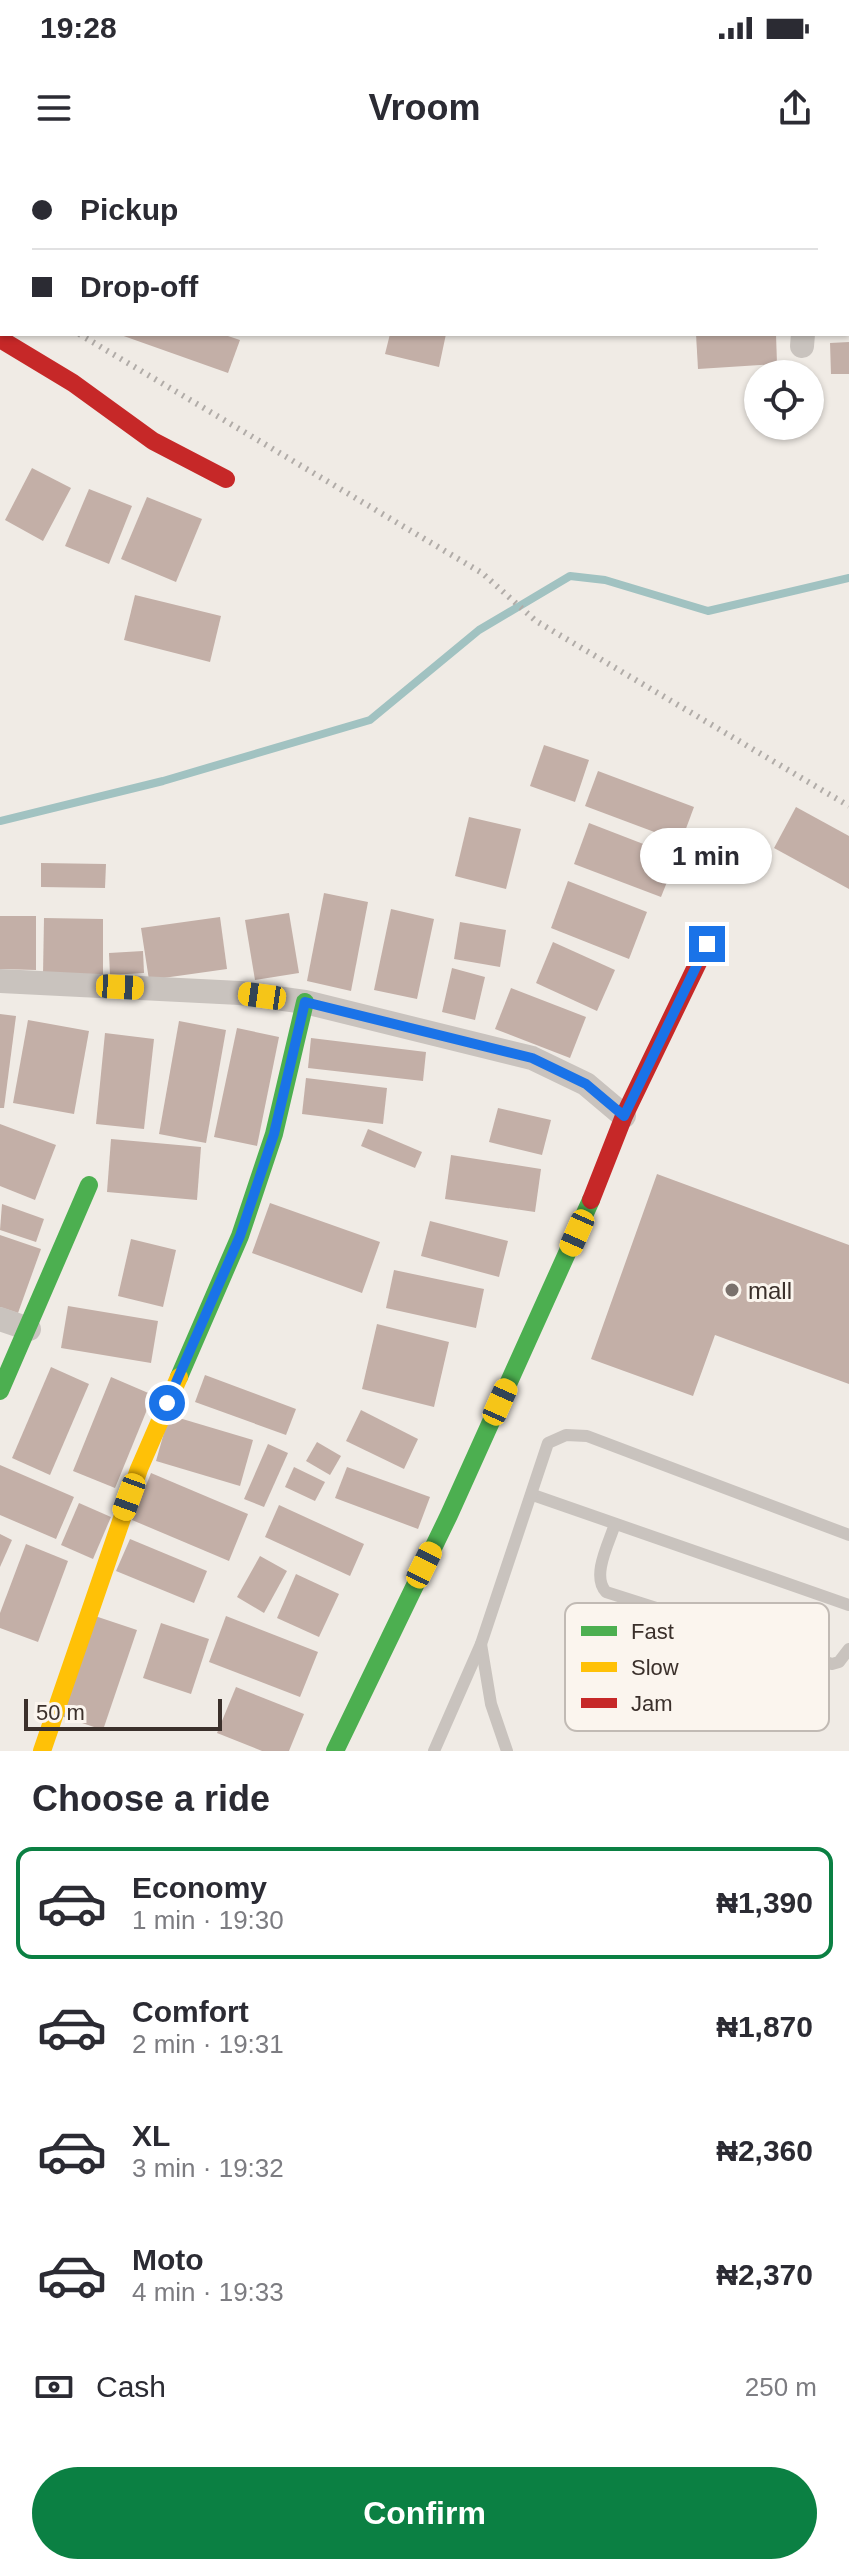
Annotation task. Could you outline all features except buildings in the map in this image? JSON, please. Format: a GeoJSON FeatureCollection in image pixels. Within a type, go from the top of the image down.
{"type":"FeatureCollection","features":[{"type":"Feature","properties":{"kind":"street"},"geometry":{"type":"LineString","coordinates":[[0,339],[29,343],[153,441],[226,479]]}},
{"type":"Feature","properties":{"kind":"street"},"geometry":{"type":"LineString","coordinates":[[335,1751],[449,1515],[602,1177],[624,1116],[707,944]]}},
{"type":"Feature","properties":{"kind":"street"},"geometry":{"type":"LineString","coordinates":[[0,981],[240,993],[305,1002],[532,1058],[586,1084],[624,1116]]}},
{"type":"Feature","properties":{"kind":"street"},"geometry":{"type":"LineString","coordinates":[[42,1751],[139,1469],[240,1236],[274,1134],[305,1002]]}},
{"type":"Feature","properties":{"kind":"street"},"geometry":{"type":"LineString","coordinates":[[0,1391],[89,1185]]}},
{"type":"Feature","properties":{"kind":"street"},"geometry":{"type":"LineString","coordinates":[[0,1319],[29,1329]]}},
{"type":"Feature","properties":{"kind":"lane"},"geometry":{"type":"LineString","coordinates":[[434,1751],[481,1644],[548,1443],[566,1435],[587,1436],[849,1535]]}},
{"type":"Feature","properties":{"kind":"lane"},"geometry":{"type":"LineString","coordinates":[[533,1495],[849,1605]]}},
{"type":"Feature","properties":{"kind":"lane"},"geometry":{"type":"LineString","coordinates":[[615,1524],[600,1574],[601,1586],[606,1592],[641,1603]]}},
{"type":"Feature","properties":{"kind":"lane"},"geometry":{"type":"LineString","coordinates":[[481,1644],[491,1704],[507,1751]]}},
{"type":"Feature","properties":{"kind":"lane"},"geometry":{"type":"LineString","coordinates":[[829,1663],[839,1662],[849,1649]]}},
{"type":"Feature","properties":{"kind":"waterway"},"geometry":{"type":"LineString","coordinates":[[0,821],[163,781],[370,720],[479,630],[570,576],[605,580],[708,611],[849,578]]}},
{"type":"Feature","properties":{"kind":"railway"},"geometry":{"type":"LineString","coordinates":[[82,336],[482,573],[536,621],[849,806]]}},
{"type":"Feature","properties":{"kind":"traffic: fast"},"geometry":{"type":"LineString","coordinates":[[179,1377],[240,1236],[274,1134],[305,1002]]}},
{"type":"Feature","properties":{"kind":"traffic: fast"},"geometry":{"type":"LineString","coordinates":[[0,1391],[89,1185]]}},
{"type":"Feature","properties":{"kind":"traffic: fast"},"geometry":{"type":"LineString","coordinates":[[335,1751],[449,1515],[591,1200]]}},
{"type":"Feature","properties":{"kind":"traffic: slow"},"geometry":{"type":"LineString","coordinates":[[42,1751],[139,1469],[179,1377]]}},
{"type":"Feature","properties":{"kind":"traffic: jam"},"geometry":{"type":"LineString","coordinates":[[0,339],[73,383],[153,441],[226,479]]}},
{"type":"Feature","properties":{"kind":"traffic: jam"},"geometry":{"type":"LineString","coordinates":[[591,1200],[624,1116],[707,944]]}},
{"type":"Feature","properties":{"kind":"place","name":"mall"},"geometry":{"type":"Point","coordinates":[732,1290]}},
{"type":"Feature","properties":{"kind":"route"},"geometry":{"type":"LineString","coordinates":[[167,1403],[240,1236],[274,1134],[305,1002],[532,1058],[586,1084],[624,1116],[707,944]]}}]}
